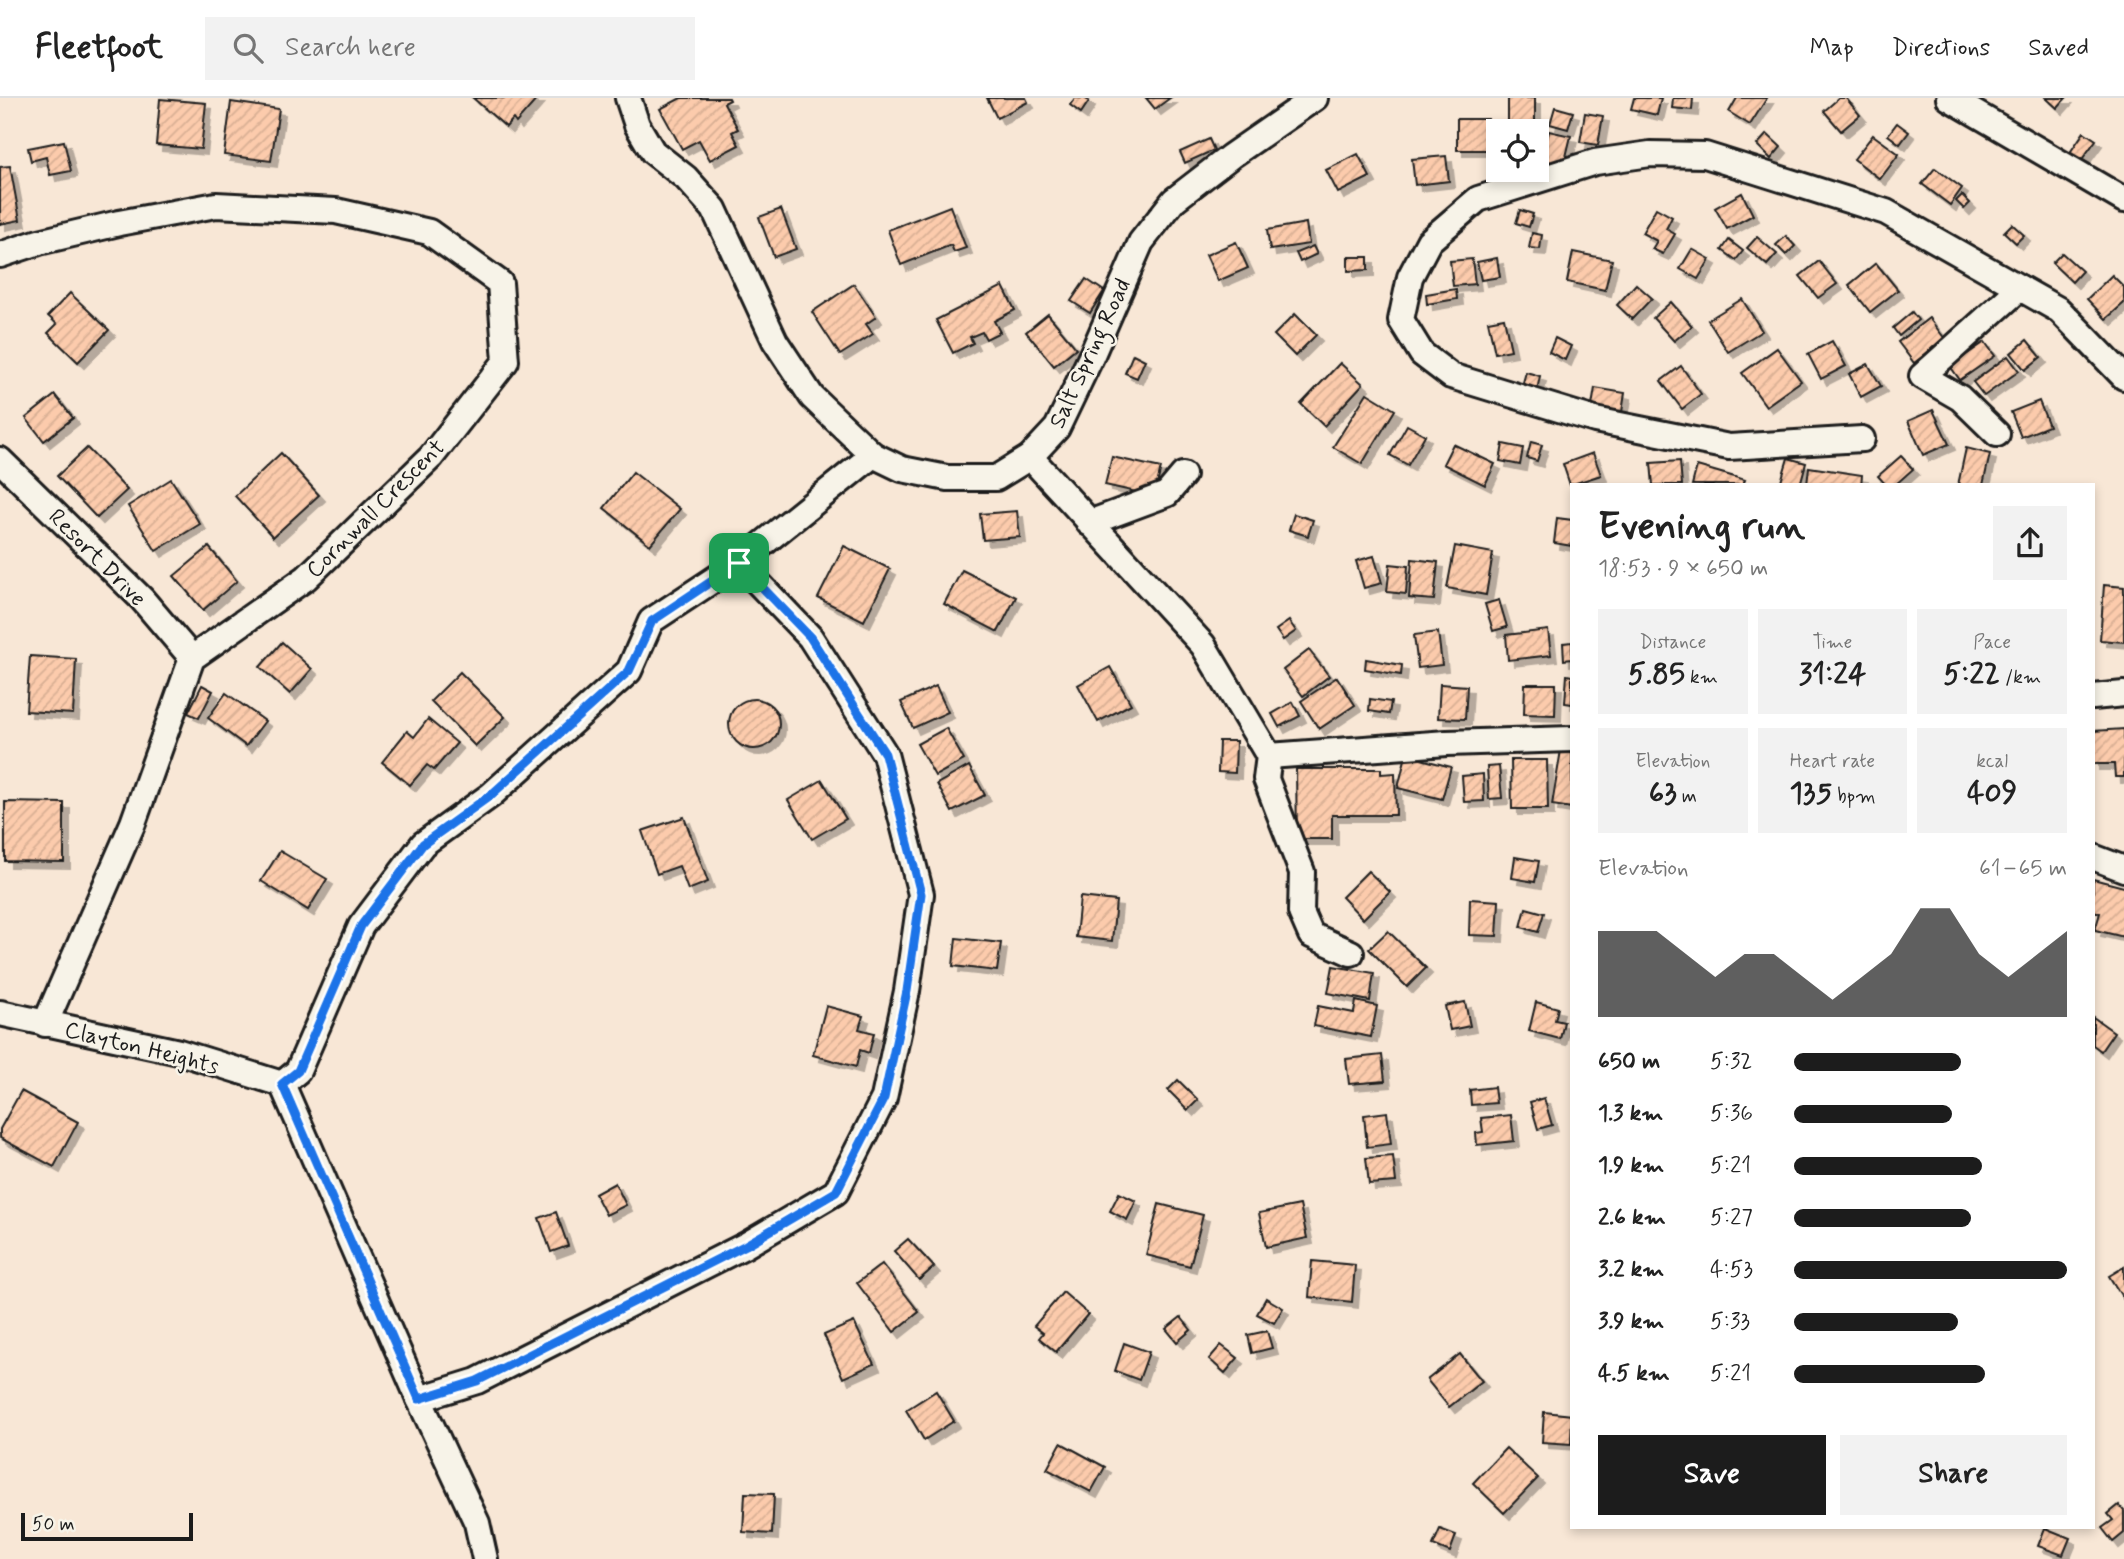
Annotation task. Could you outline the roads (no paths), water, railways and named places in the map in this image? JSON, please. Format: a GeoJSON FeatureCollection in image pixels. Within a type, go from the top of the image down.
{"type":"FeatureCollection","features":[{"type":"Feature","properties":{"kind":"street","name":"Salt Spring Road"},"geometry":{"type":"LineString","coordinates":[[628,98],[637,125],[653,152],[686,178],[714,209],[775,341],[812,397],[873,454],[902,469],[947,478],[996,478],[1030,457],[1057,428],[1141,242],[1174,200],[1231,156],[1315,98]]}},
{"type":"Feature","properties":{"kind":"street"},"geometry":{"type":"LineString","coordinates":[[1949,98],[2124,200]]}},
{"type":"Feature","properties":{"kind":"street"},"geometry":{"type":"LineString","coordinates":[[1862,439],[1729,447],[1595,419],[1451,376],[1422,354],[1401,320],[1410,277],[1429,240],[1478,199],[1595,162],[1650,154],[1705,155],[1886,212],[2059,310],[2124,377]]}},
{"type":"Feature","properties":{"kind":"street","name":"Cornwall Crescent"},"geometry":{"type":"LineString","coordinates":[[0,255],[39,242],[118,223],[216,205],[336,211],[429,232],[500,283],[506,361],[431,457],[306,579],[192,659]]}},
{"type":"Feature","properties":{"kind":"street"},"geometry":{"type":"LineString","coordinates":[[1997,434],[1960,398],[1923,376],[2020,288]]}},
{"type":"Feature","properties":{"kind":"street"},"geometry":{"type":"LineString","coordinates":[[485,1559],[477,1523],[419,1399],[282,1084],[298,1071],[361,926],[423,844],[491,795],[629,671],[652,621],[739,563],[873,454]]}},
{"type":"Feature","properties":{"kind":"street"},"geometry":{"type":"LineString","coordinates":[[1030,457],[1203,645],[1269,756],[1266,779],[1302,872],[1301,912],[1311,935],[1351,953]]}},
{"type":"Feature","properties":{"kind":"street","name":"Resort Drive"},"geometry":{"type":"LineString","coordinates":[[0,460],[142,599],[192,659]]}},
{"type":"Feature","properties":{"kind":"street"},"geometry":{"type":"LineString","coordinates":[[1089,523],[1167,494],[1183,475]]}},
{"type":"Feature","properties":{"kind":"street"},"geometry":{"type":"LineString","coordinates":[[419,1399],[477,1381],[746,1245],[836,1192],[884,1098],[907,991],[921,894],[885,754],[810,637],[739,563]]}},
{"type":"Feature","properties":{"kind":"street"},"geometry":{"type":"LineString","coordinates":[[45,1024],[132,823],[192,659]]}},
{"type":"Feature","properties":{"kind":"street"},"geometry":{"type":"LineString","coordinates":[[2095,697],[2124,694]]}},
{"type":"Feature","properties":{"kind":"street"},"geometry":{"type":"LineString","coordinates":[[1269,756],[1447,743],[1570,739]]}},
{"type":"Feature","properties":{"kind":"street"},"geometry":{"type":"LineString","coordinates":[[2095,858],[2124,869]]}},
{"type":"Feature","properties":{"kind":"street","name":"Clayton Heights"},"geometry":{"type":"LineString","coordinates":[[0,1013],[179,1052],[282,1084]]}}]}
